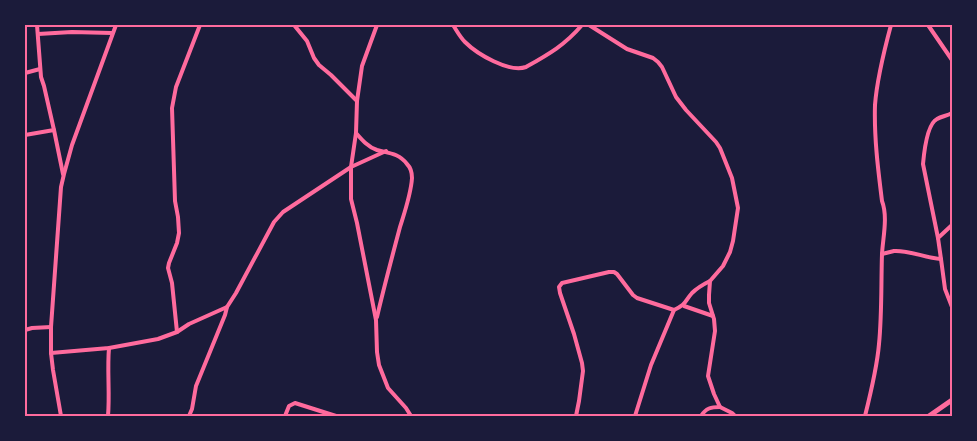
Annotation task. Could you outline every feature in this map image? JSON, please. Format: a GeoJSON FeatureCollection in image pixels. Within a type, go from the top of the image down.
{"type":"FeatureCollection","features":[{"type":"Feature","properties":{"kind":"street"},"geometry":{"type":"LineString","coordinates":[[38,25],[40,69],[64,174]]}},
{"type":"Feature","properties":{"kind":"street"},"geometry":{"type":"LineString","coordinates":[[61,416],[51,353],[51,327],[60,199],[64,174],[72,145],[116,25]]}},
{"type":"Feature","properties":{"kind":"street"},"geometry":{"type":"LineString","coordinates":[[177,332],[172,283],[168,268],[179,233],[175,201],[172,108],[176,87],[200,25]]}},
{"type":"Feature","properties":{"kind":"street"},"geometry":{"type":"LineString","coordinates":[[294,25],[307,41],[319,65],[331,74],[358,101]]}},
{"type":"Feature","properties":{"kind":"street"},"geometry":{"type":"LineString","coordinates":[[377,25],[362,66],[351,167],[351,199],[376,320],[379,365],[388,388],[411,416]]}},
{"type":"Feature","properties":{"kind":"street"},"geometry":{"type":"LineString","coordinates":[[453,25],[462,40],[477,52],[496,62],[521,69],[560,47],[582,25]]}},
{"type":"Feature","properties":{"kind":"street"},"geometry":{"type":"LineString","coordinates":[[576,416],[580,401],[583,371],[574,334],[560,293],[559,286],[562,282],[614,272],[637,298],[674,310],[684,306],[692,293],[710,281],[724,266],[733,241],[738,208],[732,178],[720,148],[676,97],[658,62],[653,58],[627,49],[589,25]]}},
{"type":"Feature","properties":{"kind":"street"},"geometry":{"type":"LineString","coordinates":[[865,416],[875,377],[879,343],[885,218],[876,152],[875,103],[882,60],[891,25]]}},
{"type":"Feature","properties":{"kind":"street"},"geometry":{"type":"LineString","coordinates":[[928,25],[952,60]]}},
{"type":"Feature","properties":{"kind":"street"},"geometry":{"type":"LineString","coordinates":[[38,34],[72,32],[112,34]]}},
{"type":"Feature","properties":{"kind":"street"},"geometry":{"type":"LineString","coordinates":[[25,73],[40,69]]}},
{"type":"Feature","properties":{"kind":"street"},"geometry":{"type":"LineString","coordinates":[[952,113],[933,122],[929,130],[923,164],[938,238],[945,289],[952,308]]}},
{"type":"Feature","properties":{"kind":"street"},"geometry":{"type":"LineString","coordinates":[[25,135],[54,130]]}},
{"type":"Feature","properties":{"kind":"street"},"geometry":{"type":"LineString","coordinates":[[356,133],[361,140],[376,150],[386,151],[406,161],[412,178],[376,320]]}},
{"type":"Feature","properties":{"kind":"street"},"geometry":{"type":"LineString","coordinates":[[189,416],[196,386],[227,307],[274,222],[283,212],[351,167],[386,151]]}},
{"type":"Feature","properties":{"kind":"street"},"geometry":{"type":"LineString","coordinates":[[938,238],[952,225]]}},
{"type":"Feature","properties":{"kind":"street"},"geometry":{"type":"LineString","coordinates":[[882,254],[895,251],[941,259]]}},
{"type":"Feature","properties":{"kind":"street"},"geometry":{"type":"LineString","coordinates":[[710,281],[709,295],[715,331],[708,376],[720,406],[735,416]]}},
{"type":"Feature","properties":{"kind":"street"},"geometry":{"type":"LineString","coordinates":[[684,306],[713,316]]}},
{"type":"Feature","properties":{"kind":"street"},"geometry":{"type":"LineString","coordinates":[[51,353],[109,348],[158,339],[177,332],[189,324],[227,307]]}},
{"type":"Feature","properties":{"kind":"street"},"geometry":{"type":"LineString","coordinates":[[635,416],[651,365],[674,310]]}},
{"type":"Feature","properties":{"kind":"street"},"geometry":{"type":"LineString","coordinates":[[25,330],[51,327]]}},
{"type":"Feature","properties":{"kind":"street"},"geometry":{"type":"LineString","coordinates":[[108,416],[110,385],[108,368],[109,348]]}},
{"type":"Feature","properties":{"kind":"street"},"geometry":{"type":"LineString","coordinates":[[929,416],[951,402]]}},
{"type":"Feature","properties":{"kind":"street"},"geometry":{"type":"LineString","coordinates":[[285,416],[289,406],[295,403],[336,416]]}},
{"type":"Feature","properties":{"kind":"street"},"geometry":{"type":"LineString","coordinates":[[702,416],[704,411],[710,407],[720,406]]}}]}
